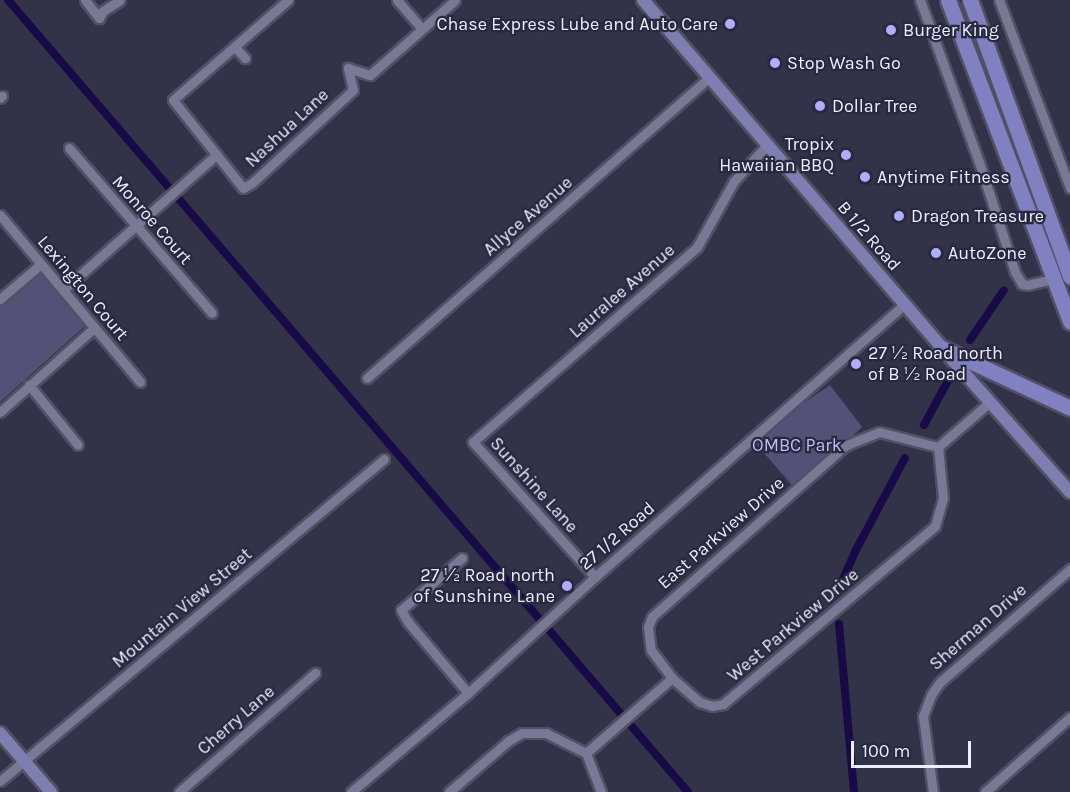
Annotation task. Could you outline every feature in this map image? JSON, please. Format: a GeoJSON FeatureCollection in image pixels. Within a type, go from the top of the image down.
{"type":"FeatureCollection","features":[{"type":"Feature","properties":{"kind":"highway"},"geometry":{"type":"LineString","coordinates":[[948,0],[1070,322]]}},
{"type":"Feature","properties":{"kind":"highway"},"geometry":{"type":"LineString","coordinates":[[970,0],[1069,271]]}},
{"type":"Feature","properties":{"kind":"highway"},"geometry":{"type":"LineString","coordinates":[[1036,233],[1055,265],[1069,271]]}},
{"type":"Feature","properties":{"kind":"highway"},"geometry":{"type":"LineString","coordinates":[[1054,279],[1060,279],[1070,290]]}},
{"type":"Feature","properties":{"kind":"highway"},"geometry":{"type":"LineString","coordinates":[[942,348],[1070,408]]}},
{"type":"Feature","properties":{"kind":"main road","name":"B 1/2 Road"},"geometry":{"type":"LineString","coordinates":[[643,0],[904,305],[1070,492]]}},
{"type":"Feature","properties":{"kind":"main road"},"geometry":{"type":"LineString","coordinates":[[0,733],[51,792]]}},
{"type":"Feature","properties":{"kind":"street"},"geometry":{"type":"LineString","coordinates":[[85,0],[99,18],[103,11],[120,0]]}},
{"type":"Feature","properties":{"kind":"street"},"geometry":{"type":"LineString","coordinates":[[63,290],[217,154],[173,100],[288,0]]}},
{"type":"Feature","properties":{"kind":"street"},"geometry":{"type":"LineString","coordinates":[[397,0],[422,29],[455,0]]}},
{"type":"Feature","properties":{"kind":"street"},"geometry":{"type":"LineString","coordinates":[[920,0],[979,162],[1015,272],[1022,284],[1054,279]]}},
{"type":"Feature","properties":{"kind":"street"},"geometry":{"type":"LineString","coordinates":[[999,0],[1067,172],[1070,188]]}},
{"type":"Feature","properties":{"kind":"street","name":"Nashua Lane"},"geometry":{"type":"LineString","coordinates":[[217,154],[243,188],[252,183],[352,90],[348,68],[370,75],[422,29]]}},
{"type":"Feature","properties":{"kind":"street"},"geometry":{"type":"LineString","coordinates":[[235,47],[244,58]]}},
{"type":"Feature","properties":{"kind":"street","name":"Allyce Avenue"},"geometry":{"type":"LineString","coordinates":[[367,378],[710,77]]}},
{"type":"Feature","properties":{"kind":"street","name":"Lauralee Avenue"},"geometry":{"type":"LineString","coordinates":[[473,442],[697,248],[734,180],[767,145]]}},
{"type":"Feature","properties":{"kind":"street","name":"Monroe Court"},"geometry":{"type":"LineString","coordinates":[[69,148],[212,313]]}},
{"type":"Feature","properties":{"kind":"street","name":"Lexington Court"},"geometry":{"type":"LineString","coordinates":[[0,215],[140,382]]}},
{"type":"Feature","properties":{"kind":"street"},"geometry":{"type":"LineString","coordinates":[[0,299],[41,264]]}},
{"type":"Feature","properties":{"kind":"street","name":"27 1/2 Road"},"geometry":{"type":"LineString","coordinates":[[351,792],[468,693],[595,577],[904,305]]}},
{"type":"Feature","properties":{"kind":"street"},"geometry":{"type":"LineString","coordinates":[[0,412],[94,328]]}},
{"type":"Feature","properties":{"kind":"street"},"geometry":{"type":"LineString","coordinates":[[29,385],[78,445]]}},
{"type":"Feature","properties":{"kind":"street"},"geometry":{"type":"LineString","coordinates":[[938,447],[990,402]]}},
{"type":"Feature","properties":{"kind":"street","name":"East Parkview Drive"},"geometry":{"type":"LineString","coordinates":[[672,678],[651,650],[648,639],[652,617],[845,446],[879,432],[938,447]]}},
{"type":"Feature","properties":{"kind":"street","name":"Sunshine Lane"},"geometry":{"type":"LineString","coordinates":[[473,442],[595,577]]}},
{"type":"Feature","properties":{"kind":"street","name":"West Parkview Drive"},"geometry":{"type":"LineString","coordinates":[[672,678],[700,702],[712,706],[723,704],[935,526],[943,498],[938,447]]}},
{"type":"Feature","properties":{"kind":"street","name":"Mountain View Street"},"geometry":{"type":"LineString","coordinates":[[0,781],[384,459]]}},
{"type":"Feature","properties":{"kind":"street"},"geometry":{"type":"LineString","coordinates":[[462,558],[401,610],[415,631],[468,693]]}},
{"type":"Feature","properties":{"kind":"street","name":"Sherman Drive"},"geometry":{"type":"LineString","coordinates":[[933,792],[923,716],[931,695],[939,683],[1070,569]]}},
{"type":"Feature","properties":{"kind":"street","name":"Cherry Lane"},"geometry":{"type":"LineString","coordinates":[[179,792],[315,673]]}},
{"type":"Feature","properties":{"kind":"street"},"geometry":{"type":"LineString","coordinates":[[586,753],[672,678]]}},
{"type":"Feature","properties":{"kind":"street"},"geometry":{"type":"LineString","coordinates":[[985,792],[1070,717]]}},
{"type":"Feature","properties":{"kind":"street"},"geometry":{"type":"LineString","coordinates":[[449,792],[508,741],[522,733],[546,733],[586,753],[596,773],[601,792]]}},
{"type":"Feature","properties":{"kind":"green space"},"geometry":{"type":"Polygon","coordinates":[[[39,272],[44,273],[86,325],[0,402],[0,305],[39,272]]]}},
{"type":"Feature","properties":{"kind":"green space","name":"OMBC Park"},"geometry":{"type":"Polygon","coordinates":[[[830,385],[862,427],[796,490],[752,439],[830,385]]]}},
{"type":"Feature","properties":{"kind":"waterway"},"geometry":{"type":"LineString","coordinates":[[8,0],[688,792]]}},
{"type":"Feature","properties":{"kind":"waterway"},"geometry":{"type":"LineString","coordinates":[[970,340],[1004,290]]}},
{"type":"Feature","properties":{"kind":"waterway"},"geometry":{"type":"LineString","coordinates":[[924,425],[951,375]]}},
{"type":"Feature","properties":{"kind":"waterway"},"geometry":{"type":"LineString","coordinates":[[839,588],[856,550],[905,458]]}},
{"type":"Feature","properties":{"kind":"waterway"},"geometry":{"type":"LineString","coordinates":[[839,624],[854,792]]}},
{"type":"Feature","properties":{"kind":"place","name":"Chase Express Lube and Auto Care"},"geometry":{"type":"Point","coordinates":[730,24]}},
{"type":"Feature","properties":{"kind":"place","name":"Burger King"},"geometry":{"type":"Point","coordinates":[891,30]}},
{"type":"Feature","properties":{"kind":"place","name":"Stop Wash Go"},"geometry":{"type":"Point","coordinates":[775,63]}},
{"type":"Feature","properties":{"kind":"place","name":"Dollar Tree"},"geometry":{"type":"Point","coordinates":[820,106]}},
{"type":"Feature","properties":{"kind":"place","name":"Tropix Hawaiian BBQ"},"geometry":{"type":"Point","coordinates":[846,155]}},
{"type":"Feature","properties":{"kind":"place","name":"Anytime Fitness"},"geometry":{"type":"Point","coordinates":[865,177]}},
{"type":"Feature","properties":{"kind":"place","name":"Dragon Treasure"},"geometry":{"type":"Point","coordinates":[899,216]}},
{"type":"Feature","properties":{"kind":"place","name":"AutoZone"},"geometry":{"type":"Point","coordinates":[936,253]}},
{"type":"Feature","properties":{"kind":"place","name":"27 ½ Road north of B ½ Road"},"geometry":{"type":"Point","coordinates":[856,364]}},
{"type":"Feature","properties":{"kind":"place","name":"27 ½ Road north of Sunshine Lane"},"geometry":{"type":"Point","coordinates":[567,586]}}]}
